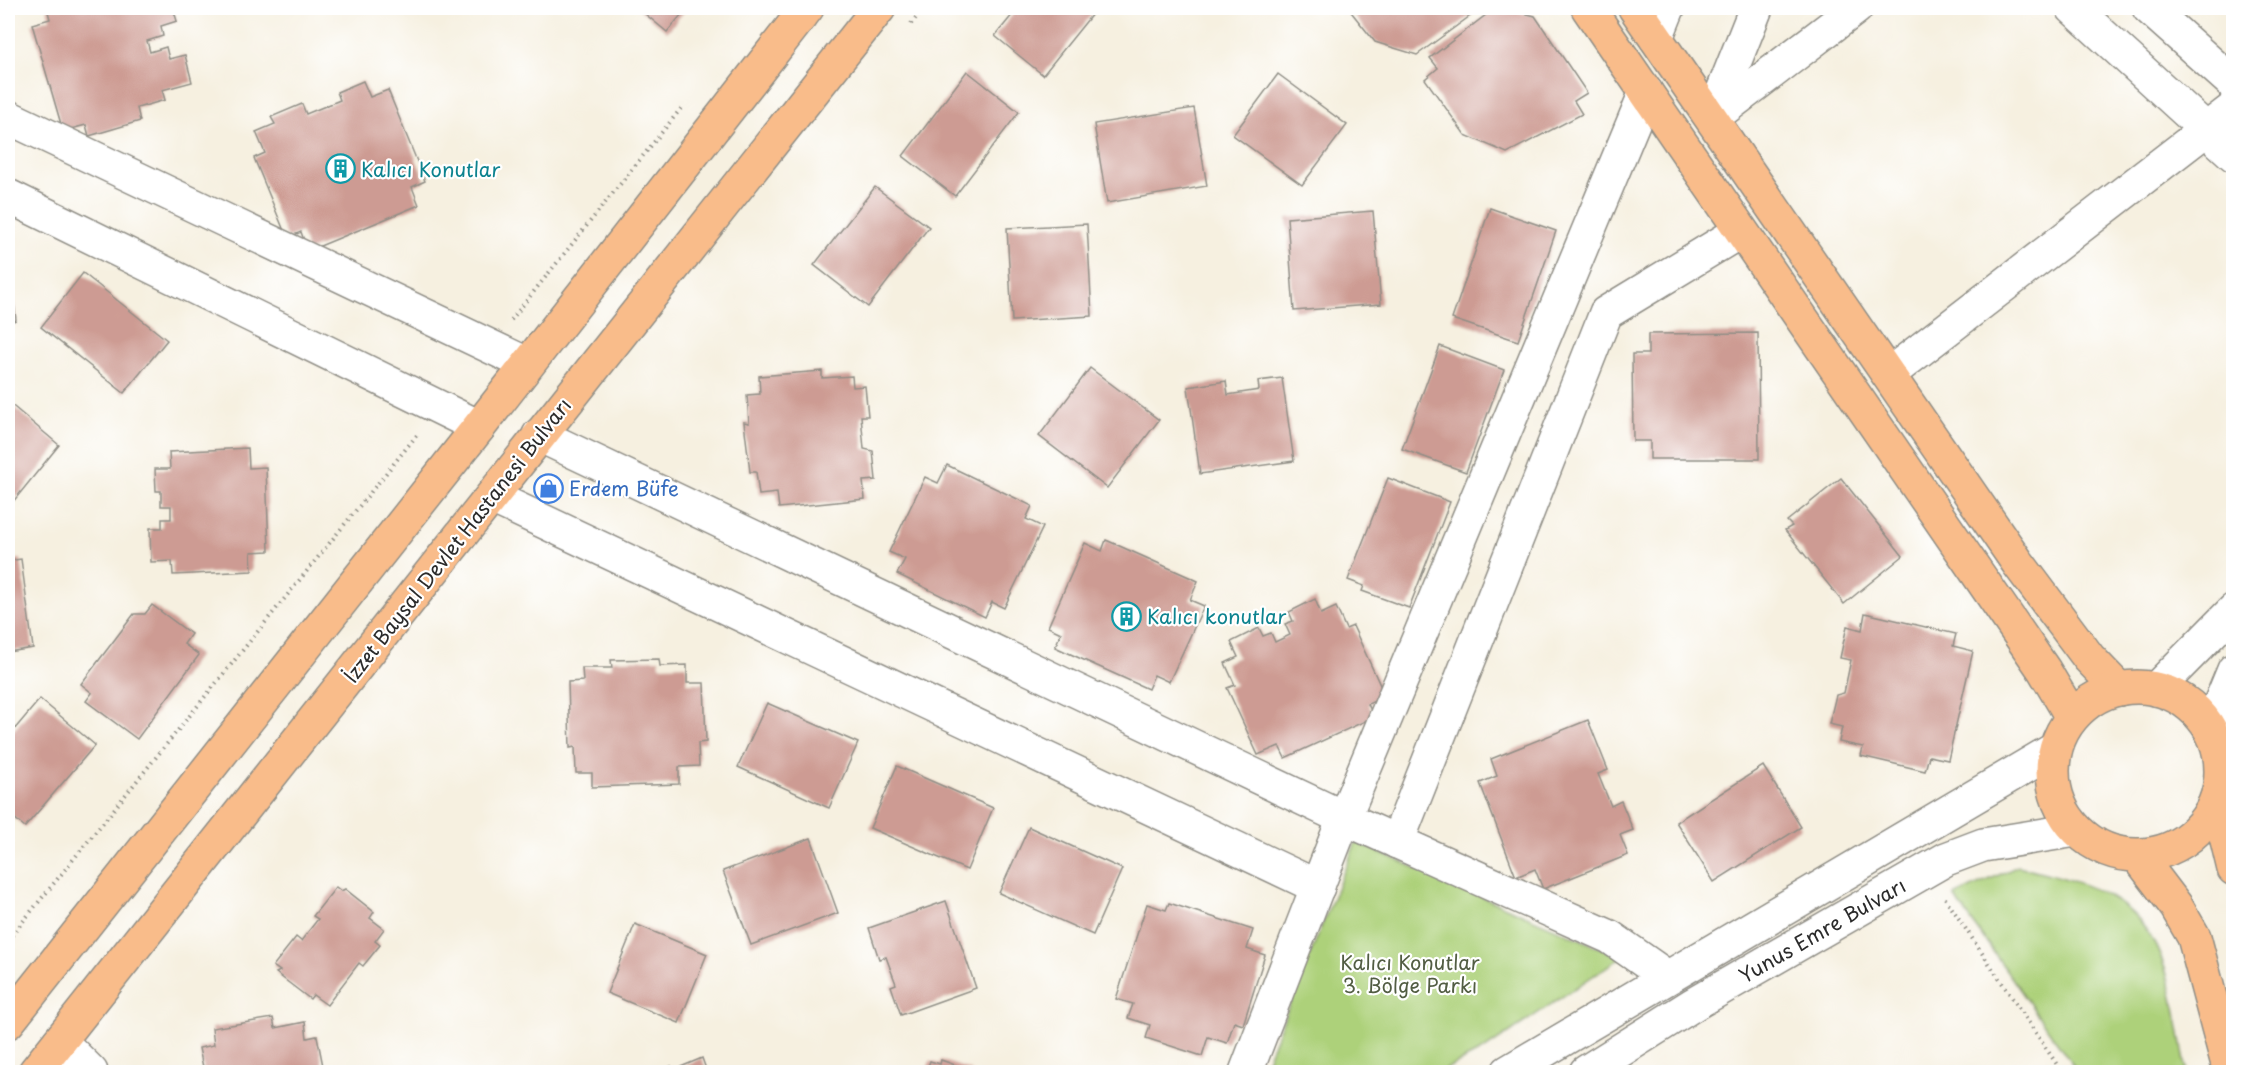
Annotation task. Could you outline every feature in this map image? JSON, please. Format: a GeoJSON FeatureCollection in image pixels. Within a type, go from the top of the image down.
{"type":"FeatureCollection","features":[{"type":"Feature","properties":{"kind":"main road"},"geometry":{"type":"LineString","coordinates":[[8,1022],[807,8]]}},
{"type":"Feature","properties":{"kind":"main road","name":"İzzet Baysal Devlet Hastanesi Bulvarı"},"geometry":{"type":"LineString","coordinates":[[48,1062],[539,435],[879,8]]}},
{"type":"Feature","properties":{"kind":"main road"},"geometry":{"type":"LineString","coordinates":[[1588,8],[2044,670],[2072,717]]}},
{"type":"Feature","properties":{"kind":"main road"},"geometry":{"type":"LineString","coordinates":[[1635,8],[2018,563],[2089,658],[2119,688]]}},
{"type":"Feature","properties":{"kind":"main road"},"geometry":{"type":"LineString","coordinates":[[2149,687],[2171,693],[2202,717],[2210,728],[2220,752],[2222,773],[2217,798],[2205,822],[2187,840],[2163,852],[2138,856],[2111,852],[2090,842],[2076,830],[2064,814],[2056,796],[2052,775],[2055,749],[2061,735],[2072,717],[2087,702],[2105,692],[2119,688],[2149,687]]}},
{"type":"Feature","properties":{"kind":"main road"},"geometry":{"type":"LineString","coordinates":[[2217,798],[2234,869]]}},
{"type":"Feature","properties":{"kind":"main road"},"geometry":{"type":"LineString","coordinates":[[2138,856],[2176,906],[2194,938],[2230,1072]]}},
{"type":"Feature","properties":{"kind":"street"},"geometry":{"type":"LineString","coordinates":[[1656,38],[1668,8]]}},
{"type":"Feature","properties":{"kind":"street"},"geometry":{"type":"LineString","coordinates":[[1712,118],[1756,8]]}},
{"type":"Feature","properties":{"kind":"street"},"geometry":{"type":"LineString","coordinates":[[1712,118],[1856,8]]}},
{"type":"Feature","properties":{"kind":"street"},"geometry":{"type":"LineString","coordinates":[[2073,8],[2234,155]]}},
{"type":"Feature","properties":{"kind":"street"},"geometry":{"type":"LineString","coordinates":[[2149,8],[2234,84]]}},
{"type":"Feature","properties":{"kind":"street"},"geometry":{"type":"LineString","coordinates":[[1246,1072],[1344,818],[1646,92]]}},
{"type":"Feature","properties":{"kind":"street"},"geometry":{"type":"LineString","coordinates":[[1889,374],[2234,108]]}},
{"type":"Feature","properties":{"kind":"street"},"geometry":{"type":"LineString","coordinates":[[8,117],[527,364]]}},
{"type":"Feature","properties":{"kind":"street"},"geometry":{"type":"LineString","coordinates":[[8,196],[479,427]]}},
{"type":"Feature","properties":{"kind":"street"},"geometry":{"type":"LineString","coordinates":[[1398,842],[1606,313],[1741,231]]}},
{"type":"Feature","properties":{"kind":"street"},"geometry":{"type":"LineString","coordinates":[[539,435],[1344,818],[1610,937],[1667,977]]}},
{"type":"Feature","properties":{"kind":"street"},"geometry":{"type":"LineString","coordinates":[[492,497],[1318,887]]}},
{"type":"Feature","properties":{"kind":"street"},"geometry":{"type":"LineString","coordinates":[[2156,689],[2234,610]]}},
{"type":"Feature","properties":{"kind":"street"},"geometry":{"type":"LineString","coordinates":[[2210,728],[2234,670]]}},
{"type":"Feature","properties":{"kind":"street"},"geometry":{"type":"LineString","coordinates":[[1508,1072],[2055,749]]}},
{"type":"Feature","properties":{"kind":"street","name":"Yunus Emre Bulvarı"},"geometry":{"type":"LineString","coordinates":[[1586,1072],[1695,1004],[1946,859],[1983,845],[2076,830]]}},
{"type":"Feature","properties":{"kind":"street"},"geometry":{"type":"LineString","coordinates":[[48,1062],[91,1072]]}},
{"type":"Feature","properties":{"kind":"path"},"geometry":{"type":"LineString","coordinates":[[489,346],[689,99]]}},
{"type":"Feature","properties":{"kind":"path"},"geometry":{"type":"LineString","coordinates":[[8,940],[440,407]]}},
{"type":"Feature","properties":{"kind":"path"},"geometry":{"type":"LineString","coordinates":[[1927,870],[2062,1072]]}},
{"type":"Feature","properties":{"kind":"green space","name":"Kalıcı Konutlar 3. Bölge Parkı"},"geometry":{"type":"Polygon","coordinates":[[[1356,842],[1621,957],[1485,1049],[1440,1072],[1262,1072],[1356,842]]]}},
{"type":"Feature","properties":{"kind":"green space"},"geometry":{"type":"Polygon","coordinates":[[[2018,866],[2099,891],[2131,912],[2146,930],[2167,974],[2187,1072],[2078,1072],[1954,896],[2018,866]]]}},
{"type":"Feature","properties":{"kind":"building"},"geometry":{"type":"Polygon","coordinates":[[[47,8],[173,8],[177,21],[161,26],[163,36],[147,41],[150,52],[166,47],[169,59],[185,55],[192,82],[162,90],[165,100],[137,108],[140,121],[89,136],[86,125],[63,131],[32,24],[50,19],[47,8]]]}},
{"type":"Feature","properties":{"kind":"building"},"geometry":{"type":"Polygon","coordinates":[[[638,8],[687,8],[667,32],[638,8]]]}},
{"type":"Feature","properties":{"kind":"building"},"geometry":{"type":"Polygon","coordinates":[[[1018,8],[1097,8],[1043,75],[995,36],[1018,8]]]}},
{"type":"Feature","properties":{"kind":"building"},"geometry":{"type":"Polygon","coordinates":[[[1348,8],[1481,8],[1417,55],[1375,42],[1348,8]]]}},
{"type":"Feature","properties":{"kind":"building"},"geometry":{"type":"Polygon","coordinates":[[[1495,8],[1505,8],[1535,16],[1587,93],[1574,101],[1582,114],[1507,153],[1465,135],[1425,79],[1438,68],[1430,58],[1495,8]]]}},
{"type":"Feature","properties":{"kind":"building"},"geometry":{"type":"Polygon","coordinates":[[[967,71],[1019,112],[955,196],[903,156],[967,71]]]}},
{"type":"Feature","properties":{"kind":"building"},"geometry":{"type":"Polygon","coordinates":[[[1278,74],[1347,125],[1302,185],[1233,135],[1278,74]]]}},
{"type":"Feature","properties":{"kind":"building","name":"Kalıcı Konutlar"},"geometry":{"type":"Polygon","coordinates":[[[363,81],[370,97],[388,90],[425,181],[412,187],[419,205],[308,251],[301,232],[287,238],[254,158],[265,153],[256,132],[275,124],[271,117],[302,104],[306,114],[340,100],[337,92],[363,81]]]}},
{"type":"Feature","properties":{"kind":"building"},"geometry":{"type":"Polygon","coordinates":[[[1194,108],[1207,186],[1107,203],[1094,124],[1194,108]]]}},
{"type":"Feature","properties":{"kind":"building"},"geometry":{"type":"Polygon","coordinates":[[[875,187],[929,227],[868,307],[814,265],[875,187]]]}},
{"type":"Feature","properties":{"kind":"building"},"geometry":{"type":"Polygon","coordinates":[[[1490,208],[1556,231],[1518,341],[1452,319],[1490,208]]]}},
{"type":"Feature","properties":{"kind":"building"},"geometry":{"type":"Polygon","coordinates":[[[1373,211],[1381,304],[1294,311],[1287,218],[1373,211]]]}},
{"type":"Feature","properties":{"kind":"building"},"geometry":{"type":"Polygon","coordinates":[[[1087,224],[1092,316],[1012,321],[1007,228],[1087,224]]]}},
{"type":"Feature","properties":{"kind":"building"},"geometry":{"type":"Polygon","coordinates":[[[8,253],[16,320],[8,323],[8,253]]]}},
{"type":"Feature","properties":{"kind":"building"},"geometry":{"type":"Polygon","coordinates":[[[83,273],[167,340],[124,393],[41,327],[83,273]]]}},
{"type":"Feature","properties":{"kind":"building"},"geometry":{"type":"Polygon","coordinates":[[[1758,333],[1759,459],[1650,459],[1650,441],[1633,441],[1632,354],[1648,354],[1648,334],[1758,333]]]}},
{"type":"Feature","properties":{"kind":"building"},"geometry":{"type":"Polygon","coordinates":[[[1440,346],[1504,370],[1466,472],[1402,449],[1440,346]]]}},
{"type":"Feature","properties":{"kind":"building"},"geometry":{"type":"Polygon","coordinates":[[[1090,368],[1159,420],[1107,488],[1039,436],[1090,368]]]}},
{"type":"Feature","properties":{"kind":"building"},"geometry":{"type":"Polygon","coordinates":[[[822,371],[822,378],[852,376],[853,387],[865,386],[868,416],[861,416],[864,449],[873,451],[876,480],[863,481],[865,499],[779,508],[777,493],[759,495],[756,472],[750,472],[744,422],[749,423],[747,395],[760,394],[759,376],[822,371]]]}},
{"type":"Feature","properties":{"kind":"building"},"geometry":{"type":"Polygon","coordinates":[[[1282,378],[1294,461],[1200,474],[1188,387],[1226,381],[1228,395],[1259,390],[1258,381],[1282,378]]]}},
{"type":"Feature","properties":{"kind":"building"},"geometry":{"type":"Polygon","coordinates":[[[8,402],[59,445],[8,508],[8,402]]]}},
{"type":"Feature","properties":{"kind":"building"},"geometry":{"type":"Polygon","coordinates":[[[248,448],[249,468],[266,467],[269,551],[251,552],[252,571],[173,575],[172,561],[151,562],[150,528],[162,528],[162,519],[171,519],[171,506],[161,506],[161,491],[156,491],[155,469],[170,469],[169,452],[248,448]]]}},
{"type":"Feature","properties":{"kind":"building"},"geometry":{"type":"Polygon","coordinates":[[[947,465],[1032,506],[1026,519],[1043,527],[1004,608],[992,602],[985,617],[897,574],[905,559],[889,552],[925,477],[938,483],[947,465]]]}},
{"type":"Feature","properties":{"kind":"building"},"geometry":{"type":"Polygon","coordinates":[[[1388,478],[1450,502],[1409,608],[1362,591],[1364,586],[1348,580],[1388,478]]]}},
{"type":"Feature","properties":{"kind":"building"},"geometry":{"type":"Polygon","coordinates":[[[1841,478],[1903,556],[1844,604],[1785,530],[1792,526],[1787,521],[1841,478]]]}},
{"type":"Feature","properties":{"kind":"building","name":"Kalıcı konutlar"},"geometry":{"type":"Polygon","coordinates":[[[1106,540],[1198,581],[1190,600],[1204,606],[1169,682],[1154,675],[1148,689],[1055,647],[1061,633],[1048,627],[1085,543],[1102,551],[1106,540]]]}},
{"type":"Feature","properties":{"kind":"building"},"geometry":{"type":"Polygon","coordinates":[[[21,559],[33,648],[8,652],[8,561],[21,559]]]}},
{"type":"Feature","properties":{"kind":"building","name":"Kalıcı Konutlar"},"geometry":{"type":"Polygon","coordinates":[[[1315,599],[1321,614],[1336,607],[1346,629],[1353,626],[1385,696],[1368,704],[1374,717],[1285,758],[1279,746],[1258,755],[1227,688],[1235,685],[1225,663],[1238,657],[1231,642],[1259,628],[1263,636],[1271,633],[1275,642],[1290,635],[1285,624],[1293,621],[1289,612],[1315,599]]]}},
{"type":"Feature","properties":{"kind":"building"},"geometry":{"type":"Polygon","coordinates":[[[152,605],[191,634],[184,644],[199,655],[137,739],[86,701],[92,693],[81,684],[134,614],[145,614],[152,605]]]}},
{"type":"Feature","properties":{"kind":"building"},"geometry":{"type":"Polygon","coordinates":[[[1865,613],[1956,634],[1953,646],[1973,651],[1948,760],[1929,756],[1925,771],[1861,756],[1863,747],[1839,742],[1842,727],[1829,724],[1836,695],[1844,693],[1851,660],[1840,658],[1847,626],[1862,630],[1865,613]]]}},
{"type":"Feature","properties":{"kind":"building"},"geometry":{"type":"Polygon","coordinates":[[[659,659],[660,666],[687,665],[687,683],[704,683],[706,742],[698,743],[699,766],[679,767],[679,784],[592,787],[592,773],[576,773],[575,747],[570,748],[568,682],[583,681],[582,668],[612,668],[611,660],[659,659]]]}},
{"type":"Feature","properties":{"kind":"building"},"geometry":{"type":"Polygon","coordinates":[[[40,699],[95,745],[25,827],[8,813],[8,737],[40,699]]]}},
{"type":"Feature","properties":{"kind":"building"},"geometry":{"type":"Polygon","coordinates":[[[767,703],[858,743],[829,808],[738,767],[767,703]]]}},
{"type":"Feature","properties":{"kind":"building"},"geometry":{"type":"Polygon","coordinates":[[[1588,720],[1608,770],[1598,774],[1611,806],[1621,801],[1633,830],[1620,835],[1628,855],[1543,889],[1535,869],[1516,877],[1480,783],[1497,776],[1491,759],[1588,720]]]}},
{"type":"Feature","properties":{"kind":"building"},"geometry":{"type":"Polygon","coordinates":[[[897,766],[993,808],[967,870],[870,828],[897,766]]]}},
{"type":"Feature","properties":{"kind":"building"},"geometry":{"type":"Polygon","coordinates":[[[1763,766],[1801,827],[1714,882],[1676,822],[1763,766]]]}},
{"type":"Feature","properties":{"kind":"building"},"geometry":{"type":"Polygon","coordinates":[[[1029,827],[1122,869],[1093,935],[999,893],[1029,827]]]}},
{"type":"Feature","properties":{"kind":"building"},"geometry":{"type":"Polygon","coordinates":[[[811,838],[838,913],[751,945],[723,871],[811,838]]]}},
{"type":"Feature","properties":{"kind":"building"},"geometry":{"type":"Polygon","coordinates":[[[336,887],[341,891],[345,889],[374,912],[370,918],[384,929],[375,941],[380,945],[363,966],[359,963],[327,1005],[313,995],[310,999],[276,973],[280,971],[273,966],[296,937],[301,941],[318,919],[313,916],[336,887]]]}},
{"type":"Feature","properties":{"kind":"building"},"geometry":{"type":"Polygon","coordinates":[[[946,901],[976,988],[901,1015],[891,986],[896,984],[886,957],[879,959],[869,928],[946,901]]]}},
{"type":"Feature","properties":{"kind":"building"},"geometry":{"type":"Polygon","coordinates":[[[1169,903],[1253,930],[1247,949],[1265,955],[1243,1025],[1234,1022],[1227,1043],[1208,1037],[1202,1056],[1146,1038],[1150,1025],[1128,1018],[1133,1004],[1116,999],[1147,904],[1166,910],[1169,903]]]}},
{"type":"Feature","properties":{"kind":"building"},"geometry":{"type":"Polygon","coordinates":[[[635,924],[707,954],[679,1023],[607,993],[635,924]]]}},
{"type":"Feature","properties":{"kind":"building"},"geometry":{"type":"Polygon","coordinates":[[[273,1018],[275,1028],[305,1022],[307,1038],[317,1036],[323,1066],[314,1068],[315,1072],[204,1072],[199,1048],[214,1045],[212,1028],[273,1018]]]}},
{"type":"Feature","properties":{"kind":"building"},"geometry":{"type":"Polygon","coordinates":[[[702,1058],[707,1072],[657,1072],[671,1066],[671,1071],[702,1058]]]}},
{"type":"Feature","properties":{"kind":"building"},"geometry":{"type":"Polygon","coordinates":[[[941,1060],[975,1072],[926,1072],[930,1061],[940,1064],[941,1060]]]}},
{"type":"Feature","properties":{"kind":"place","name":"Kalıcı Konutlar"},"geometry":{"type":"Point","coordinates":[340,169]}},
{"type":"Feature","properties":{"kind":"place","name":"Erdem Büfe"},"geometry":{"type":"Point","coordinates":[548,488]}},
{"type":"Feature","properties":{"kind":"place","name":"Kalıcı konutlar"},"geometry":{"type":"Point","coordinates":[1126,616]}}]}
